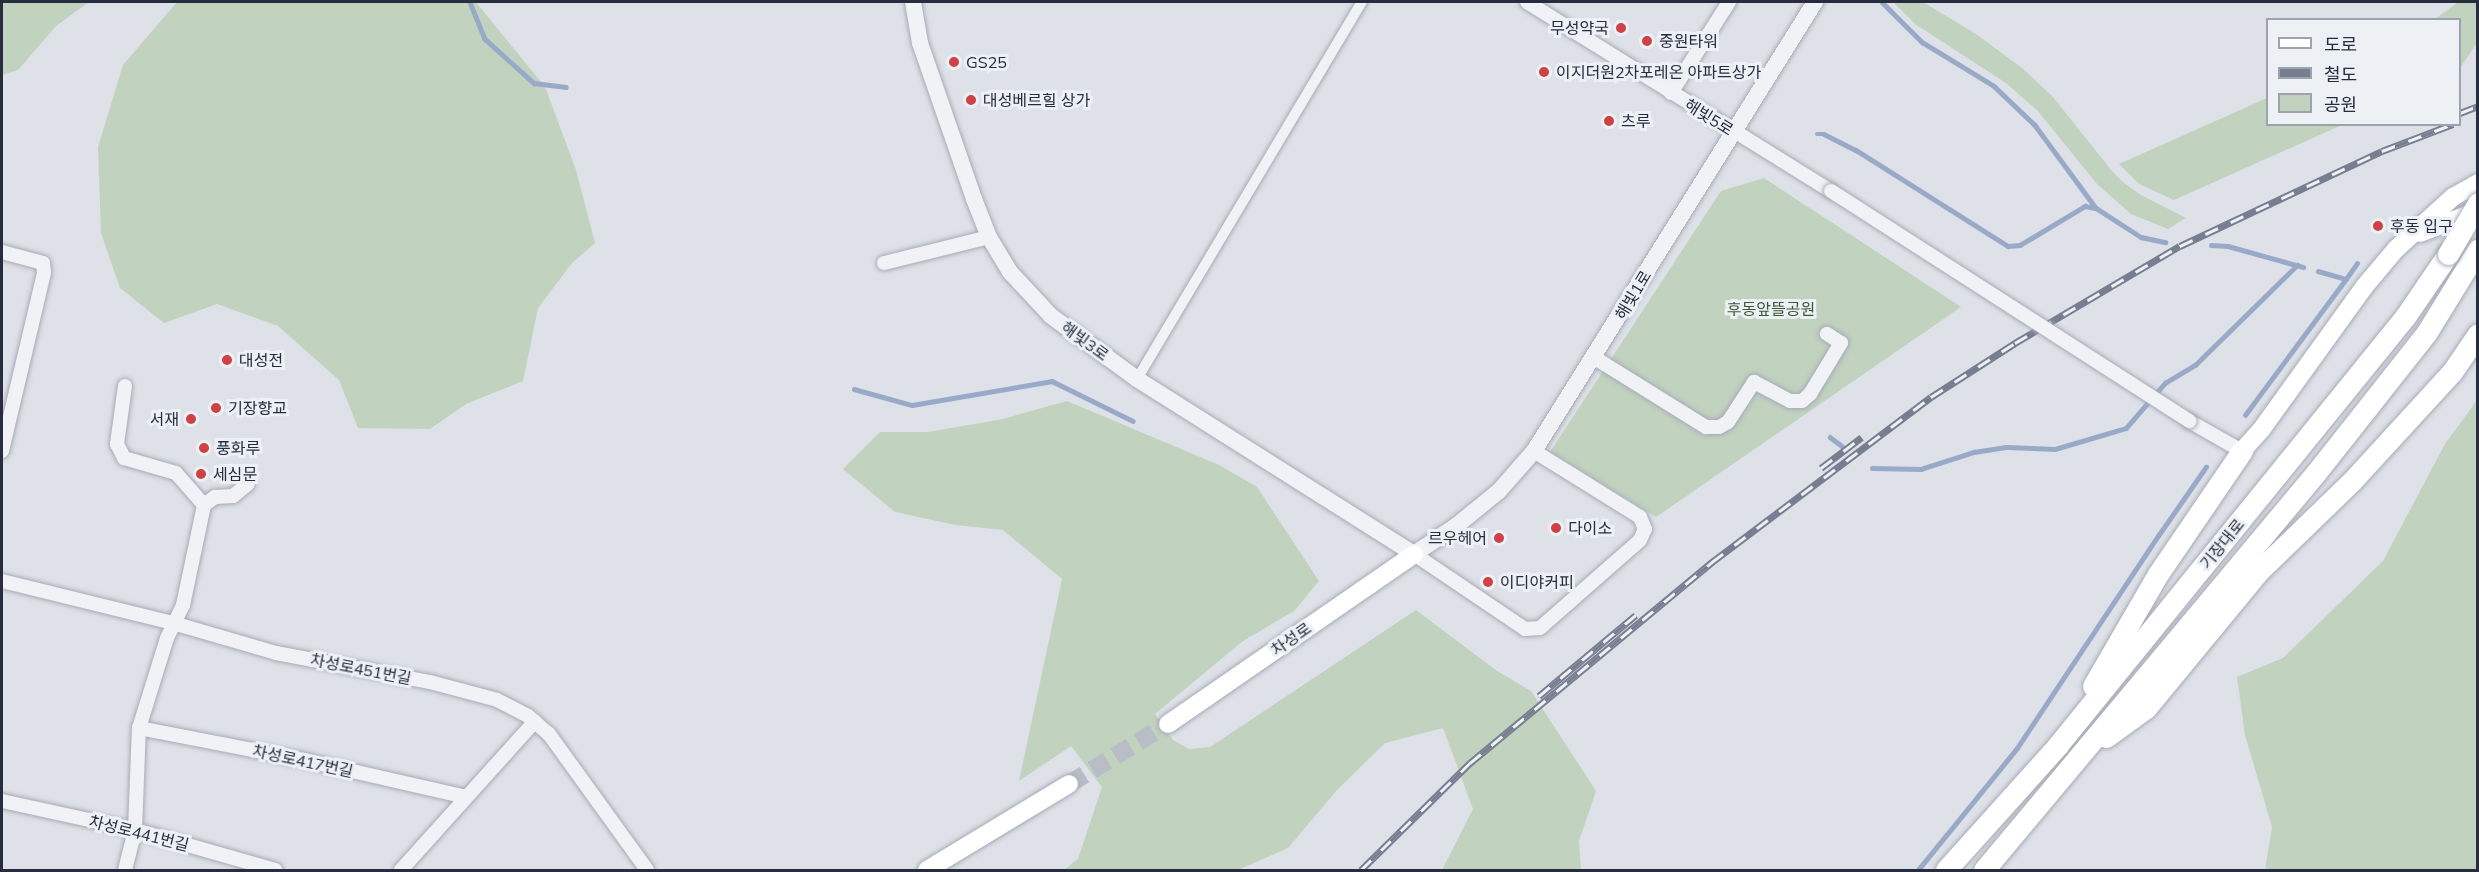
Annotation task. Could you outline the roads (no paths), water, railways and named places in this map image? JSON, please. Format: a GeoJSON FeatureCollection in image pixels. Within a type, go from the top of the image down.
{"type":"FeatureCollection","features":[{"type":"Feature","properties":{"kind":"main road"},"geometry":{"type":"LineString","coordinates":[[2058,745],[2158,574],[2242,451],[2261,430],[2364,287],[2408,238],[2453,197],[2478,183]]}},
{"type":"Feature","properties":{"kind":"main road","name":"기장대로"},"geometry":{"type":"LineString","coordinates":[[1946,870],[2058,745],[2405,317],[2448,254],[2478,203]]}},
{"type":"Feature","properties":{"kind":"main road"},"geometry":{"type":"LineString","coordinates":[[2408,238],[2478,211]]}},
{"type":"Feature","properties":{"kind":"main road","name":"기장대로"},"geometry":{"type":"LineString","coordinates":[[1984,870],[2314,474],[2427,333],[2476,252]]}},
{"type":"Feature","properties":{"kind":"main road"},"geometry":{"type":"LineString","coordinates":[[2079,758],[2146,708],[2259,571],[2359,473],[2452,372],[2478,334]]}},
{"type":"Feature","properties":{"kind":"main road","name":"차성로"},"geometry":{"type":"LineString","coordinates":[[1168,724],[1414,554]]}},
{"type":"Feature","properties":{"kind":"main road"},"geometry":{"type":"LineString","coordinates":[[927,870],[1069,784]]}},
{"type":"Feature","properties":{"kind":"street","name":"해빛3로"},"geometry":{"type":"LineString","coordinates":[[913,2],[912,9],[920,43],[989,237],[1010,272],[1051,316],[1137,379],[1414,554]]}},
{"type":"Feature","properties":{"kind":"street"},"geometry":{"type":"LineString","coordinates":[[1137,379],[1362,2]]}},
{"type":"Feature","properties":{"kind":"street","name":"해빛5로"},"geometry":{"type":"LineString","coordinates":[[1527,2],[1831,191],[2189,421],[2242,451]]}},
{"type":"Feature","properties":{"kind":"street"},"geometry":{"type":"LineString","coordinates":[[1671,93],[1729,2]]}},
{"type":"Feature","properties":{"kind":"street","name":"해빛1로"},"geometry":{"type":"LineString","coordinates":[[1414,554],[1456,526],[1499,491],[1534,451],[1595,358],[1815,2]]}},
{"type":"Feature","properties":{"kind":"street"},"geometry":{"type":"LineString","coordinates":[[884,262],[989,237]]}},
{"type":"Feature","properties":{"kind":"street"},"geometry":{"type":"LineString","coordinates":[[2,252],[43,262],[44,273],[2,451]]}},
{"type":"Feature","properties":{"kind":"street"},"geometry":{"type":"LineString","coordinates":[[1595,358],[1706,428],[1719,427],[1728,422],[1754,382],[1790,400],[1802,401],[1810,394],[1841,343],[1827,334]]}},
{"type":"Feature","properties":{"kind":"street"},"geometry":{"type":"LineString","coordinates":[[125,386],[117,444],[124,458],[176,473],[204,505]]}},
{"type":"Feature","properties":{"kind":"street"},"geometry":{"type":"LineString","coordinates":[[1414,554],[1525,629],[1540,628],[1640,540],[1645,529],[1640,517],[1534,451]]}},
{"type":"Feature","properties":{"kind":"street"},"geometry":{"type":"LineString","coordinates":[[125,870],[135,830],[139,728],[173,623],[183,605],[204,505],[215,497],[233,496],[248,484]]}},
{"type":"Feature","properties":{"kind":"street","name":"차성로451번길"},"geometry":{"type":"LineString","coordinates":[[2,581],[173,623],[276,652],[467,690],[497,700],[535,721],[549,734],[647,870]]}},
{"type":"Feature","properties":{"kind":"street"},"geometry":{"type":"LineString","coordinates":[[401,870],[535,721]]}},
{"type":"Feature","properties":{"kind":"street","name":"차성로417번길"},"geometry":{"type":"LineString","coordinates":[[139,728],[308,761],[466,797]]}},
{"type":"Feature","properties":{"kind":"street","name":"차성로441번길"},"geometry":{"type":"LineString","coordinates":[[2,801],[135,830],[275,870]]}},
{"type":"Feature","properties":{"kind":"waterway"},"geometry":{"type":"LineString","coordinates":[[470,2],[485,39],[534,83],[566,87]]}},
{"type":"Feature","properties":{"kind":"waterway"},"geometry":{"type":"LineString","coordinates":[[1882,2],[1922,42],[1994,86],[2035,125],[2096,208],[2141,237],[2165,242]]}},
{"type":"Feature","properties":{"kind":"waterway"},"geometry":{"type":"LineString","coordinates":[[1817,134],[1824,134],[1856,150],[2008,246],[2020,245],[2085,206],[2095,208]]}},
{"type":"Feature","properties":{"kind":"waterway"},"geometry":{"type":"LineString","coordinates":[[2211,245],[2228,246],[2303,267]]}},
{"type":"Feature","properties":{"kind":"waterway"},"geometry":{"type":"LineString","coordinates":[[2318,271],[2346,279],[2357,263]]}},
{"type":"Feature","properties":{"kind":"waterway"},"geometry":{"type":"LineString","coordinates":[[1872,468],[1921,469],[1974,452],[2006,447],[2055,449],[2126,428],[2165,383],[2195,365],[2297,265]]}},
{"type":"Feature","properties":{"kind":"waterway"},"geometry":{"type":"LineString","coordinates":[[2245,415],[2346,279]]}},
{"type":"Feature","properties":{"kind":"waterway"},"geometry":{"type":"LineString","coordinates":[[854,389],[912,405],[1052,381],[1133,421]]}},
{"type":"Feature","properties":{"kind":"waterway"},"geometry":{"type":"LineString","coordinates":[[1830,437],[1842,446]]}},
{"type":"Feature","properties":{"kind":"waterway"},"geometry":{"type":"LineString","coordinates":[[1918,870],[2017,748],[2206,467]]}},
{"type":"Feature","properties":{"kind":"tunnel"},"geometry":{"type":"LineString","coordinates":[[1069,784],[1168,724]]}},
{"type":"Feature","properties":{"kind":"railway"},"geometry":{"type":"LineString","coordinates":[[2461,113],[2478,106]]}},
{"type":"Feature","properties":{"kind":"railway"},"geometry":{"type":"LineString","coordinates":[[1361,870],[1470,763],[1712,562],[1931,397],[2015,343],[2180,246],[2382,151],[2448,126]]}},
{"type":"Feature","properties":{"kind":"railway"},"geometry":{"type":"LineString","coordinates":[[1821,468],[1862,437]]}},
{"type":"Feature","properties":{"kind":"railway"},"geometry":{"type":"LineString","coordinates":[[1539,696],[1636,615]]}},
{"type":"Feature","properties":{"kind":"place","name":"무성약국"},"geometry":{"type":"Point","coordinates":[1621,28]}},
{"type":"Feature","properties":{"kind":"place","name":"중원타워"},"geometry":{"type":"Point","coordinates":[1647,41]}},
{"type":"Feature","properties":{"kind":"place","name":"GS25"},"geometry":{"type":"Point","coordinates":[954,62]}},
{"type":"Feature","properties":{"kind":"place","name":"이지더원2차포레온 아파트상가"},"geometry":{"type":"Point","coordinates":[1544,72]}},
{"type":"Feature","properties":{"kind":"place","name":"대성베르힐 상가"},"geometry":{"type":"Point","coordinates":[971,100]}},
{"type":"Feature","properties":{"kind":"place","name":"츠루"},"geometry":{"type":"Point","coordinates":[1609,121]}},
{"type":"Feature","properties":{"kind":"place","name":"후동 입구"},"geometry":{"type":"Point","coordinates":[2378,226]}},
{"type":"Feature","properties":{"kind":"place","name":"대성전"},"geometry":{"type":"Point","coordinates":[227,360]}},
{"type":"Feature","properties":{"kind":"place","name":"기장향교"},"geometry":{"type":"Point","coordinates":[216,408]}},
{"type":"Feature","properties":{"kind":"place","name":"서재"},"geometry":{"type":"Point","coordinates":[191,419]}},
{"type":"Feature","properties":{"kind":"place","name":"풍화루"},"geometry":{"type":"Point","coordinates":[204,448]}},
{"type":"Feature","properties":{"kind":"place","name":"세심문"},"geometry":{"type":"Point","coordinates":[201,474]}},
{"type":"Feature","properties":{"kind":"place","name":"다이소"},"geometry":{"type":"Point","coordinates":[1556,528]}},
{"type":"Feature","properties":{"kind":"place","name":"르우헤어"},"geometry":{"type":"Point","coordinates":[1499,538]}},
{"type":"Feature","properties":{"kind":"place","name":"이디야커피"},"geometry":{"type":"Point","coordinates":[1488,582]}},
{"type":"Feature","properties":{"kind":"park label","name":"후동앞뜰공원"},"geometry":{"type":"Point","coordinates":[1771,309]}}]}
